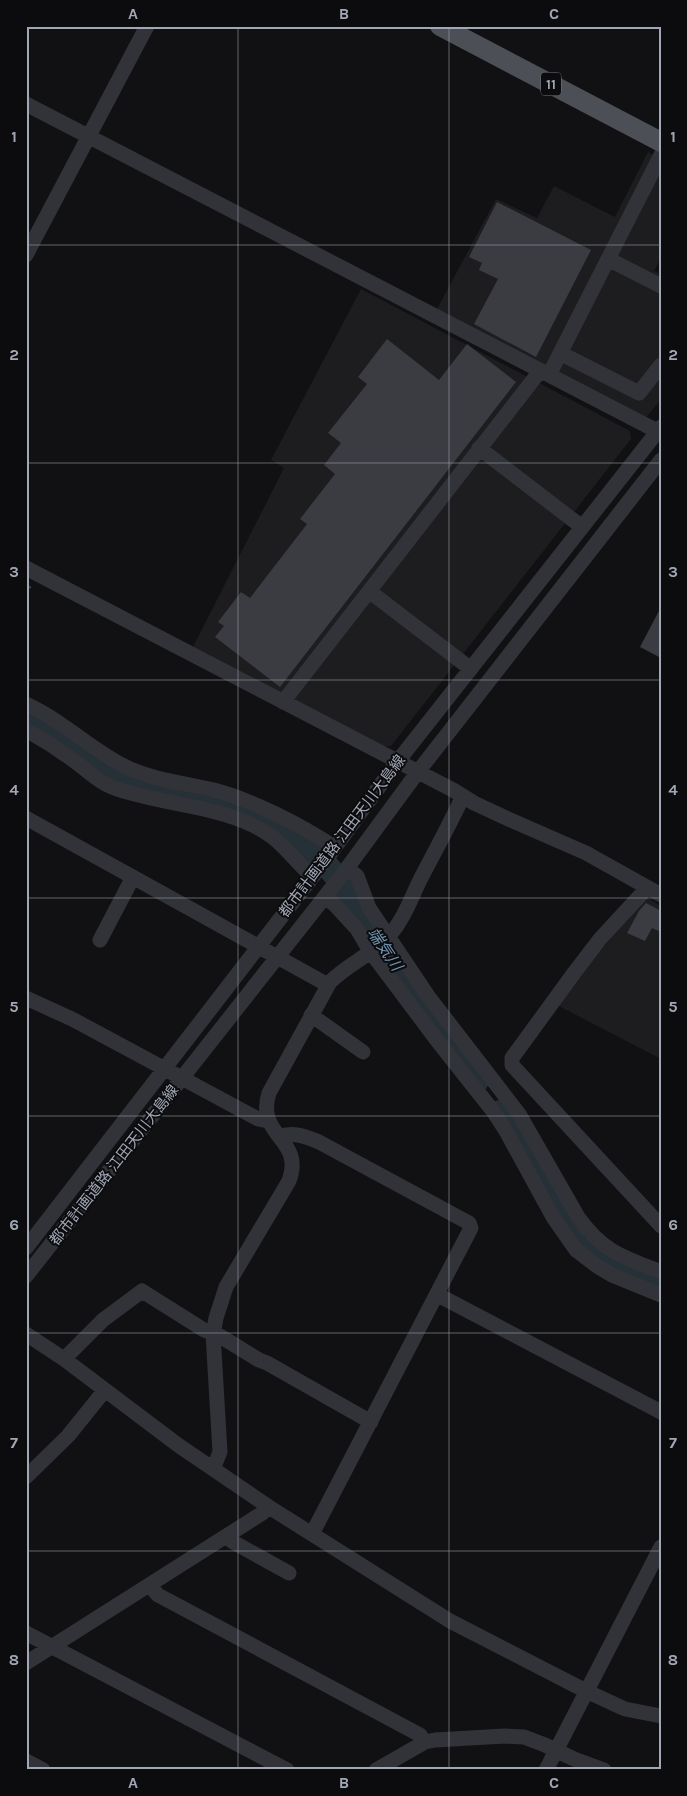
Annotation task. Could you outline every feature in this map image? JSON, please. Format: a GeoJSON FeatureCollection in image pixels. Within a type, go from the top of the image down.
{"type":"FeatureCollection","features":[{"type":"Feature","properties":{"kind":"main road","name":"11"},"geometry":{"type":"LineString","coordinates":[[440,26],[661,142]]}},
{"type":"Feature","properties":{"kind":"street"},"geometry":{"type":"LineString","coordinates":[[26,255],[148,26]]}},
{"type":"Feature","properties":{"kind":"street"},"geometry":{"type":"LineString","coordinates":[[26,104],[544,373],[660,430]]}},
{"type":"Feature","properties":{"kind":"street"},"geometry":{"type":"LineString","coordinates":[[283,702],[480,448],[560,352],[661,156]]}},
{"type":"Feature","properties":{"kind":"street"},"geometry":{"type":"LineString","coordinates":[[608,259],[661,286]]}},
{"type":"Feature","properties":{"kind":"street"},"geometry":{"type":"LineString","coordinates":[[560,352],[639,393],[661,365]]}},
{"type":"Feature","properties":{"kind":"street","name":"都市計画道路 江田天川大島線"},"geometry":{"type":"LineString","coordinates":[[26,1248],[398,762],[660,430]]}},
{"type":"Feature","properties":{"kind":"street"},"geometry":{"type":"LineString","coordinates":[[480,448],[582,528]]}},
{"type":"Feature","properties":{"kind":"street","name":"都市計画道路 江田天川大島線"},"geometry":{"type":"LineString","coordinates":[[26,1276],[345,871],[418,772],[661,460]]}},
{"type":"Feature","properties":{"kind":"street"},"geometry":{"type":"LineString","coordinates":[[26,568],[506,818],[580,850],[661,895]]}},
{"type":"Feature","properties":{"kind":"street"},"geometry":{"type":"LineString","coordinates":[[369,591],[471,669]]}},
{"type":"Feature","properties":{"kind":"street"},"geometry":{"type":"LineString","coordinates":[[26,704],[126,767],[183,784],[215,790],[270,811],[330,853]]}},
{"type":"Feature","properties":{"kind":"street"},"geometry":{"type":"LineString","coordinates":[[26,730],[110,786],[160,801],[218,813],[256,828],[271,836],[300,866],[313,875]]}},
{"type":"Feature","properties":{"kind":"street"},"geometry":{"type":"LineString","coordinates":[[213,1469],[220,1452],[213,1334],[216,1318],[226,1287],[293,1172],[290,1153],[272,1128],[268,1118],[266,1107],[269,1093],[328,985],[340,972],[372,950],[400,923],[463,796]]}},
{"type":"Feature","properties":{"kind":"street"},"geometry":{"type":"LineString","coordinates":[[26,818],[328,985]]}},
{"type":"Feature","properties":{"kind":"street"},"geometry":{"type":"LineString","coordinates":[[345,871],[357,876],[369,908],[387,937],[428,996],[511,1101],[578,1217],[589,1232],[605,1247],[628,1259],[661,1272]]}},
{"type":"Feature","properties":{"kind":"street"},"geometry":{"type":"LineString","coordinates":[[100,940],[133,877]]}},
{"type":"Feature","properties":{"kind":"street"},"geometry":{"type":"LineString","coordinates":[[647,888],[600,939],[511,1061],[512,1065],[661,1226]]}},
{"type":"Feature","properties":{"kind":"street"},"geometry":{"type":"LineString","coordinates":[[326,894],[357,929],[436,1039],[497,1118],[553,1217],[576,1250],[612,1274],[661,1295]]}},
{"type":"Feature","properties":{"kind":"street"},"geometry":{"type":"LineString","coordinates":[[26,998],[72,1019],[258,1119],[268,1118]]}},
{"type":"Feature","properties":{"kind":"street"},"geometry":{"type":"LineString","coordinates":[[311,1015],[363,1052]]}},
{"type":"Feature","properties":{"kind":"street"},"geometry":{"type":"LineString","coordinates":[[280,1137],[286,1134],[296,1135],[319,1142],[469,1223],[471,1228],[438,1295],[312,1534]]}},
{"type":"Feature","properties":{"kind":"street"},"geometry":{"type":"LineString","coordinates":[[64,1359],[103,1320],[142,1291],[204,1330],[226,1339],[259,1360],[267,1362],[371,1422]]}},
{"type":"Feature","properties":{"kind":"street"},"geometry":{"type":"LineString","coordinates":[[438,1295],[661,1412]]}},
{"type":"Feature","properties":{"kind":"street"},"geometry":{"type":"LineString","coordinates":[[26,1334],[64,1359],[178,1445],[269,1507],[450,1621],[625,1709],[661,1716]]}},
{"type":"Feature","properties":{"kind":"street"},"geometry":{"type":"LineString","coordinates":[[26,1477],[68,1436],[106,1390]]}},
{"type":"Feature","properties":{"kind":"street"},"geometry":{"type":"LineString","coordinates":[[26,1663],[227,1536],[269,1507]]}},
{"type":"Feature","properties":{"kind":"street"},"geometry":{"type":"LineString","coordinates":[[227,1536],[232,1542],[289,1573]]}},
{"type":"Feature","properties":{"kind":"street"},"geometry":{"type":"LineString","coordinates":[[546,1770],[660,1550]]}},
{"type":"Feature","properties":{"kind":"street"},"geometry":{"type":"LineString","coordinates":[[149,1585],[158,1596],[420,1735],[425,1742]]}},
{"type":"Feature","properties":{"kind":"street"},"geometry":{"type":"LineString","coordinates":[[26,1632],[287,1770]]}},
{"type":"Feature","properties":{"kind":"street"},"geometry":{"type":"LineString","coordinates":[[376,1770],[425,1742],[487,1737],[524,1737],[604,1770]]}},
{"type":"Feature","properties":{"kind":"street"},"geometry":{"type":"LineString","coordinates":[[26,1761],[43,1770]]}},
{"type":"Feature","properties":{"kind":"shaded area"},"geometry":{"type":"Polygon","coordinates":[[[648,152],[661,159],[661,258],[654,271],[661,274],[661,399],[645,419],[436,311],[496,199],[537,218],[554,186],[615,217],[648,152]]]}},
{"type":"Feature","properties":{"kind":"shaded area"},"geometry":{"type":"Polygon","coordinates":[[[361,289],[630,431],[631,439],[391,746],[384,746],[192,649],[284,468],[271,460],[361,289]]]}},
{"type":"Feature","properties":{"kind":"shaded area"},"geometry":{"type":"Polygon","coordinates":[[[646,897],[661,906],[661,1059],[555,1004],[646,897]]]}},
{"type":"Feature","properties":{"kind":"building"},"geometry":{"type":"Polygon","coordinates":[[[497,202],[591,250],[536,357],[474,324],[498,279],[479,270],[482,263],[469,257],[497,202]]]}},
{"type":"Feature","properties":{"kind":"building"},"geometry":{"type":"Polygon","coordinates":[[[387,339],[439,380],[467,344],[516,382],[280,687],[215,637],[224,626],[218,622],[241,592],[250,598],[307,524],[300,519],[335,474],[324,465],[341,443],[328,433],[367,384],[358,377],[387,339]]]}},
{"type":"Feature","properties":{"kind":"building"},"geometry":{"type":"Polygon","coordinates":[[[661,607],[661,658],[640,647],[661,607]]]}},
{"type":"Feature","properties":{"kind":"building"},"geometry":{"type":"Polygon","coordinates":[[[646,903],[661,911],[661,932],[652,928],[645,941],[627,933],[639,911],[646,903]]]}},
{"type":"Feature","properties":{"kind":"waterway","name":"端気川"},"geometry":{"type":"LineString","coordinates":[[26,717],[123,779],[213,801],[241,810],[267,821],[293,836],[317,855],[339,880],[426,1011],[477,1081]]}},
{"type":"Feature","properties":{"kind":"waterway","name":"端気川"},"geometry":{"type":"LineString","coordinates":[[500,1112],[566,1215],[596,1253],[615,1265],[661,1284]]}}]}
